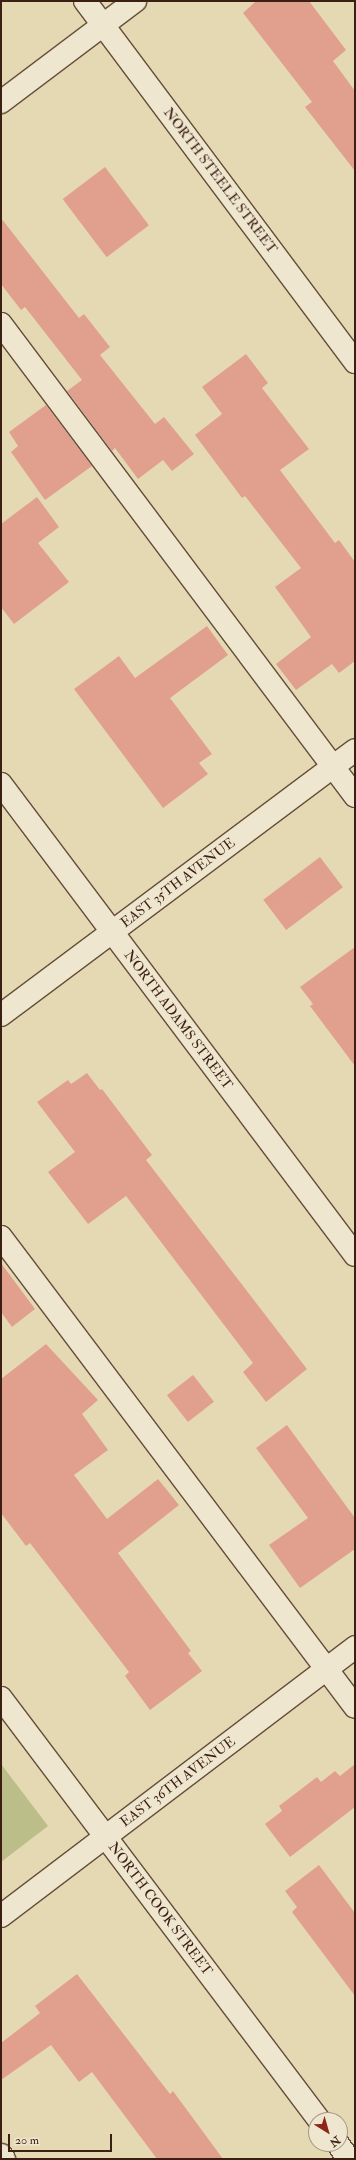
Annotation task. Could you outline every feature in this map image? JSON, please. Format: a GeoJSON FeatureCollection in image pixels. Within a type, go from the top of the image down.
{"type":"FeatureCollection","features":[{"type":"Feature","properties":{"kind":"street","name":"NORTH STEELE STREET"},"geometry":{"type":"LineString","coordinates":[[85,1],[355,362]]}},
{"type":"Feature","properties":{"kind":"street"},"geometry":{"type":"LineString","coordinates":[[1,102],[135,1]]}},
{"type":"Feature","properties":{"kind":"street"},"geometry":{"type":"LineString","coordinates":[[1,324],[355,796]]}},
{"type":"Feature","properties":{"kind":"street","name":"EAST 35TH AVENUE"},"geometry":{"type":"LineString","coordinates":[[1,1015],[355,750]]}},
{"type":"Feature","properties":{"kind":"street","name":"NORTH ADAMS STREET"},"geometry":{"type":"LineString","coordinates":[[1,784],[355,1255]]}},
{"type":"Feature","properties":{"kind":"street"},"geometry":{"type":"LineString","coordinates":[[1,1237],[355,1707]]}},
{"type":"Feature","properties":{"kind":"street","name":"EAST 36TH AVENUE"},"geometry":{"type":"LineString","coordinates":[[1,1916],[355,1647]]}},
{"type":"Feature","properties":{"kind":"street","name":"NORTH COOK STREET"},"geometry":{"type":"LineString","coordinates":[[1,1698],[314,2112]]}},
{"type":"Feature","properties":{"kind":"street"},"geometry":{"type":"LineString","coordinates":[[1,2155],[4,2159]]}},
{"type":"Feature","properties":{"kind":"green space"},"geometry":{"type":"Polygon","coordinates":[[[1,1764],[48,1826],[1,1862],[1,1764]]]}},
{"type":"Feature","properties":{"kind":"building"},"geometry":{"type":"Polygon","coordinates":[[[256,1],[309,1],[346,50],[333,61],[355,91],[355,171],[305,107],[312,102],[243,13],[256,1]]]}},
{"type":"Feature","properties":{"kind":"building"},"geometry":{"type":"Polygon","coordinates":[[[105,167],[149,225],[107,257],[63,199],[105,167]]]}},
{"type":"Feature","properties":{"kind":"building"},"geometry":{"type":"Polygon","coordinates":[[[1,218],[79,318],[84,314],[110,347],[100,355],[155,424],[164,417],[194,454],[172,471],[163,460],[138,479],[115,448],[112,451],[67,391],[82,380],[25,307],[21,310],[1,284],[1,218]]]}},
{"type":"Feature","properties":{"kind":"building"},"geometry":{"type":"Polygon","coordinates":[[[246,354],[268,383],[262,388],[309,449],[280,470],[335,543],[339,540],[355,562],[355,661],[339,673],[332,664],[296,690],[276,664],[311,637],[275,587],[301,568],[245,496],[242,498],[195,435],[222,414],[202,387],[246,354]]]}},
{"type":"Feature","properties":{"kind":"building"},"geometry":{"type":"Polygon","coordinates":[[[46,405],[92,466],[45,500],[11,452],[18,446],[9,432],[46,405]]]}},
{"type":"Feature","properties":{"kind":"building"},"geometry":{"type":"Polygon","coordinates":[[[37,497],[59,527],[38,543],[69,582],[14,624],[1,607],[1,524],[37,497]]]}},
{"type":"Feature","properties":{"kind":"building"},"geometry":{"type":"Polygon","coordinates":[[[207,626],[228,655],[170,698],[212,754],[199,763],[208,774],[163,808],[74,689],[119,656],[135,678],[207,626]]]}},
{"type":"Feature","properties":{"kind":"building"},"geometry":{"type":"Polygon","coordinates":[[[320,857],[343,887],[286,930],[263,900],[320,857]]]}},
{"type":"Feature","properties":{"kind":"building"},"geometry":{"type":"Polygon","coordinates":[[[355,947],[355,1066],[310,1006],[313,1004],[300,987],[355,947]]]}},
{"type":"Feature","properties":{"kind":"building"},"geometry":{"type":"Polygon","coordinates":[[[87,1073],[100,1090],[102,1089],[152,1155],[146,1160],[307,1369],[266,1402],[243,1372],[253,1363],[126,1196],[88,1224],[48,1172],[75,1152],[37,1102],[68,1080],[71,1084],[87,1073]]]}},
{"type":"Feature","properties":{"kind":"building"},"geometry":{"type":"Polygon","coordinates":[[[1,1263],[35,1309],[12,1327],[1,1312],[1,1263]]]}},
{"type":"Feature","properties":{"kind":"building"},"geometry":{"type":"Polygon","coordinates":[[[46,1344],[98,1400],[82,1414],[108,1450],[74,1475],[107,1519],[158,1479],[179,1505],[118,1553],[191,1651],[188,1653],[202,1671],[150,1710],[125,1676],[129,1672],[30,1543],[26,1546],[1,1513],[1,1379],[46,1344]]]}},
{"type":"Feature","properties":{"kind":"building"},"geometry":{"type":"Polygon","coordinates":[[[193,1375],[214,1402],[188,1422],[167,1395],[193,1375]]]}},
{"type":"Feature","properties":{"kind":"building"},"geometry":{"type":"Polygon","coordinates":[[[287,1425],[355,1518],[355,1549],[300,1588],[269,1545],[308,1518],[256,1448],[287,1425]]]}},
{"type":"Feature","properties":{"kind":"building"},"geometry":{"type":"Polygon","coordinates":[[[355,1764],[355,1807],[290,1857],[265,1824],[282,1811],[279,1806],[317,1777],[321,1782],[335,1771],[340,1776],[355,1764]]]}},
{"type":"Feature","properties":{"kind":"building"},"geometry":{"type":"Polygon","coordinates":[[[319,1865],[355,1913],[355,1996],[292,1912],[297,1907],[285,1891],[319,1865]]]}},
{"type":"Feature","properties":{"kind":"building"},"geometry":{"type":"Polygon","coordinates":[[[77,1974],[170,2094],[173,2091],[223,2159],[157,2159],[92,2072],[79,2082],[51,2045],[1,2080],[1,2043],[40,2013],[35,2006],[77,1974]]]}}]}
